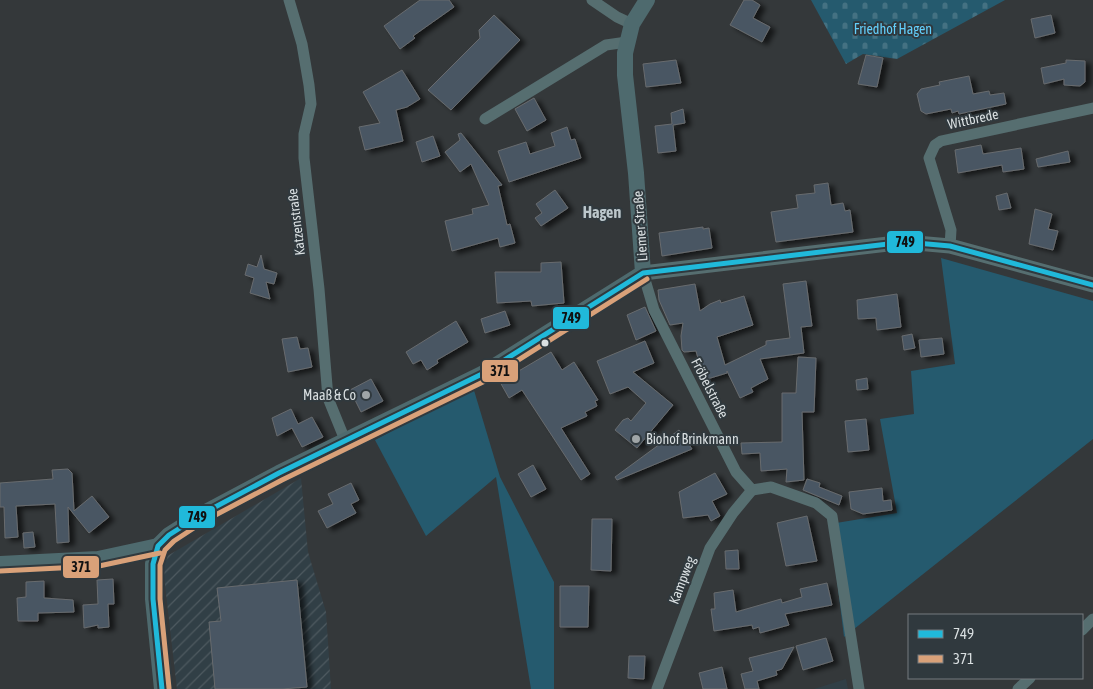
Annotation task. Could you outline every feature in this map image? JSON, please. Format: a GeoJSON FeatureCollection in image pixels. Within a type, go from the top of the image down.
{"type":"FeatureCollection","features":[{"type":"Feature","properties":{"kind":"main road","name":"Liemer Straße"},"geometry":{"type":"LineString","coordinates":[[158,546],[169,535],[202,514],[345,440],[482,374],[643,273],[636,173],[625,75],[627,42],[632,24],[647,0]]}},
{"type":"Feature","properties":{"kind":"main road"},"geometry":{"type":"LineString","coordinates":[[0,564],[98,559],[158,546],[153,564],[153,599],[162,689]]}},
{"type":"Feature","properties":{"kind":"street","name":"Katzenstraße"},"geometry":{"type":"LineString","coordinates":[[289,0],[302,44],[311,104],[304,134],[304,158],[319,289],[328,398],[345,440]]}},
{"type":"Feature","properties":{"kind":"street"},"geometry":{"type":"LineString","coordinates":[[592,0],[617,17],[632,24]]}},
{"type":"Feature","properties":{"kind":"street"},"geometry":{"type":"LineString","coordinates":[[485,119],[606,44],[627,42]]}},
{"type":"Feature","properties":{"kind":"street","name":"Wittbrede"},"geometry":{"type":"LineString","coordinates":[[950,246],[951,230],[929,158],[935,145],[941,141],[1093,108]]}},
{"type":"Feature","properties":{"kind":"street"},"geometry":{"type":"LineString","coordinates":[[643,273],[904,242],[950,246],[1093,285]]}},
{"type":"Feature","properties":{"kind":"street","name":"Fröbelstraße"},"geometry":{"type":"LineString","coordinates":[[643,273],[654,310],[736,472],[752,490]]}},
{"type":"Feature","properties":{"kind":"street"},"geometry":{"type":"LineString","coordinates":[[752,490],[771,487],[816,503],[832,516],[859,689]]}},
{"type":"Feature","properties":{"kind":"street","name":"Kampweg"},"geometry":{"type":"LineString","coordinates":[[657,689],[710,548],[733,513],[752,490]]}},
{"type":"Feature","properties":{"kind":"street"},"geometry":{"type":"LineString","coordinates":[[1083,629],[1093,620]]}},
{"type":"Feature","properties":{"kind":"street"},"geometry":{"type":"LineString","coordinates":[[1018,689],[1029,679]]}},
{"type":"Feature","properties":{"kind":"shaded area"},"geometry":{"type":"Polygon","coordinates":[[[301,478],[308,552],[326,612],[331,689],[177,689],[162,559],[301,478]]]}},
{"type":"Feature","properties":{"kind":"shaded area"},"geometry":{"type":"Polygon","coordinates":[[[846,679],[848,689],[814,689],[846,679]]]}},
{"type":"Feature","properties":{"kind":"green space","name":"Friedhof Hagen"},"geometry":{"type":"Polygon","coordinates":[[[811,0],[1005,0],[897,59],[863,54],[846,64],[811,0]]]}},
{"type":"Feature","properties":{"kind":"green space"},"geometry":{"type":"Polygon","coordinates":[[[941,258],[1093,301],[1093,439],[844,637],[830,524],[897,513],[880,419],[914,414],[911,371],[955,364],[941,258]]]}},
{"type":"Feature","properties":{"kind":"green space"},"geometry":{"type":"Polygon","coordinates":[[[473,387],[500,477],[554,582],[554,689],[531,689],[496,477],[426,536],[375,440],[473,387]]]}},
{"type":"Feature","properties":{"kind":"building"},"geometry":{"type":"Polygon","coordinates":[[[420,0],[449,0],[454,7],[413,36],[415,38],[400,49],[384,26],[420,0]]]}},
{"type":"Feature","properties":{"kind":"building"},"geometry":{"type":"Polygon","coordinates":[[[744,0],[752,0],[760,5],[753,18],[770,27],[762,42],[730,25],[744,0]]]}},
{"type":"Feature","properties":{"kind":"building"},"geometry":{"type":"Polygon","coordinates":[[[494,15],[520,40],[451,110],[428,90],[480,38],[479,30],[494,15]]]}},
{"type":"Feature","properties":{"kind":"building"},"geometry":{"type":"Polygon","coordinates":[[[1051,15],[1055,33],[1035,38],[1031,19],[1051,15]]]}},
{"type":"Feature","properties":{"kind":"building"},"geometry":{"type":"Polygon","coordinates":[[[866,55],[883,58],[877,87],[858,84],[866,55]]]}},
{"type":"Feature","properties":{"kind":"building"},"geometry":{"type":"Polygon","coordinates":[[[676,60],[681,83],[646,87],[643,64],[676,60]]]}},
{"type":"Feature","properties":{"kind":"building"},"geometry":{"type":"Polygon","coordinates":[[[1066,60],[1085,61],[1085,82],[1080,86],[1064,85],[1064,79],[1044,84],[1041,68],[1066,63],[1066,60]]]}},
{"type":"Feature","properties":{"kind":"building"},"geometry":{"type":"Polygon","coordinates":[[[402,70],[420,99],[407,107],[396,110],[403,141],[365,150],[359,127],[380,123],[363,92],[402,70]]]}},
{"type":"Feature","properties":{"kind":"building"},"geometry":{"type":"Polygon","coordinates":[[[969,76],[973,94],[989,91],[990,95],[1004,93],[1006,104],[959,114],[958,111],[952,113],[951,109],[926,114],[921,111],[917,94],[921,89],[940,85],[939,82],[969,76]]]}},
{"type":"Feature","properties":{"kind":"building"},"geometry":{"type":"Polygon","coordinates":[[[534,98],[546,120],[527,131],[515,109],[534,98]]]}},
{"type":"Feature","properties":{"kind":"building"},"geometry":{"type":"Polygon","coordinates":[[[683,109],[685,123],[673,125],[676,151],[658,153],[655,126],[672,124],[671,113],[683,109]]]}},
{"type":"Feature","properties":{"kind":"building"},"geometry":{"type":"Polygon","coordinates":[[[567,127],[571,140],[575,139],[581,158],[509,182],[498,151],[526,142],[530,154],[555,146],[551,133],[567,127]]]}},
{"type":"Feature","properties":{"kind":"building"},"geometry":{"type":"Polygon","coordinates":[[[461,133],[502,185],[498,186],[507,225],[510,224],[515,243],[500,247],[498,238],[452,251],[445,221],[473,214],[472,209],[489,205],[471,164],[460,172],[445,152],[460,140],[458,134],[461,133]]]}},
{"type":"Feature","properties":{"kind":"building"},"geometry":{"type":"Polygon","coordinates":[[[433,136],[440,156],[422,162],[416,142],[433,136]]]}},
{"type":"Feature","properties":{"kind":"building"},"geometry":{"type":"Polygon","coordinates":[[[981,145],[983,154],[1021,148],[1024,169],[1003,172],[1002,165],[958,173],[955,150],[981,145]]]}},
{"type":"Feature","properties":{"kind":"building"},"geometry":{"type":"Polygon","coordinates":[[[1068,151],[1070,162],[1038,167],[1036,159],[1068,151]]]}},
{"type":"Feature","properties":{"kind":"building"},"geometry":{"type":"Polygon","coordinates":[[[828,183],[831,205],[843,203],[845,211],[850,210],[853,232],[776,242],[771,212],[798,208],[796,195],[815,193],[814,185],[828,183]]]}},
{"type":"Feature","properties":{"kind":"building"},"geometry":{"type":"Polygon","coordinates":[[[555,190],[568,208],[541,226],[535,218],[542,213],[536,204],[555,190]]]}},
{"type":"Feature","properties":{"kind":"building"},"geometry":{"type":"Polygon","coordinates":[[[1007,193],[1011,208],[999,210],[996,196],[1007,193]]]}},
{"type":"Feature","properties":{"kind":"building"},"geometry":{"type":"Polygon","coordinates":[[[1035,209],[1052,214],[1048,229],[1058,231],[1053,250],[1029,244],[1035,209]]]}},
{"type":"Feature","properties":{"kind":"building"},"geometry":{"type":"Polygon","coordinates":[[[703,227],[703,229],[709,228],[712,248],[662,256],[659,233],[703,227]]]}},
{"type":"Feature","properties":{"kind":"building"},"geometry":{"type":"Polygon","coordinates":[[[261,255],[264,269],[277,273],[274,284],[266,282],[270,299],[250,293],[254,278],[245,275],[248,264],[257,267],[261,255]]]}},
{"type":"Feature","properties":{"kind":"building"},"geometry":{"type":"Polygon","coordinates":[[[561,262],[564,303],[532,306],[531,301],[497,303],[495,272],[541,272],[541,263],[561,262]]]}},
{"type":"Feature","properties":{"kind":"building"},"geometry":{"type":"Polygon","coordinates":[[[806,281],[812,326],[801,327],[804,353],[760,359],[768,379],[751,388],[753,392],[740,398],[727,371],[727,373],[704,380],[696,351],[684,352],[682,350],[681,336],[683,323],[670,325],[659,300],[658,290],[695,284],[700,311],[720,300],[721,303],[744,296],[753,325],[717,337],[725,365],[766,345],[766,341],[790,338],[783,284],[806,281]]]}},
{"type":"Feature","properties":{"kind":"building"},"geometry":{"type":"Polygon","coordinates":[[[897,294],[901,327],[877,330],[876,318],[858,319],[857,300],[897,294]]]}},
{"type":"Feature","properties":{"kind":"building"},"geometry":{"type":"Polygon","coordinates":[[[645,307],[656,331],[636,340],[627,315],[645,307]]]}},
{"type":"Feature","properties":{"kind":"building"},"geometry":{"type":"Polygon","coordinates":[[[505,311],[510,325],[485,333],[481,319],[505,311]]]}},
{"type":"Feature","properties":{"kind":"building"},"geometry":{"type":"Polygon","coordinates":[[[456,321],[468,342],[437,360],[438,363],[427,370],[421,360],[413,364],[406,352],[456,321]]]}},
{"type":"Feature","properties":{"kind":"building"},"geometry":{"type":"Polygon","coordinates":[[[912,334],[915,348],[904,350],[902,336],[912,334]]]}},
{"type":"Feature","properties":{"kind":"building"},"geometry":{"type":"Polygon","coordinates":[[[297,337],[300,349],[308,348],[312,367],[288,372],[282,339],[297,337]]]}},
{"type":"Feature","properties":{"kind":"building"},"geometry":{"type":"Polygon","coordinates":[[[942,338],[944,354],[921,357],[919,340],[942,338]]]}},
{"type":"Feature","properties":{"kind":"building"},"geometry":{"type":"Polygon","coordinates":[[[645,341],[654,363],[633,372],[673,405],[637,448],[615,430],[623,420],[628,418],[631,421],[646,403],[628,387],[610,394],[597,361],[645,341]]]}},
{"type":"Feature","properties":{"kind":"building"},"geometry":{"type":"Polygon","coordinates":[[[551,352],[562,370],[574,362],[598,400],[595,401],[597,406],[585,412],[587,416],[561,428],[590,474],[581,480],[522,390],[509,398],[500,382],[551,352]]]}},
{"type":"Feature","properties":{"kind":"building"},"geometry":{"type":"Polygon","coordinates":[[[798,357],[816,358],[814,412],[802,412],[804,480],[786,482],[787,469],[761,471],[760,453],[742,454],[741,443],[782,442],[782,393],[796,393],[798,357]]]}},
{"type":"Feature","properties":{"kind":"building"},"geometry":{"type":"Polygon","coordinates":[[[867,378],[868,389],[857,390],[856,380],[867,378]]]}},
{"type":"Feature","properties":{"kind":"building","name":"Maaß & Co"},"geometry":{"type":"Polygon","coordinates":[[[371,379],[383,401],[361,412],[350,390],[371,379]]]}},
{"type":"Feature","properties":{"kind":"building"},"geometry":{"type":"Polygon","coordinates":[[[291,409],[298,424],[312,417],[323,437],[302,447],[292,428],[277,436],[272,418],[291,409]]]}},
{"type":"Feature","properties":{"kind":"building"},"geometry":{"type":"Polygon","coordinates":[[[866,419],[869,450],[848,452],[845,421],[866,419]]]}},
{"type":"Feature","properties":{"kind":"building"},"geometry":{"type":"Polygon","coordinates":[[[679,430],[692,449],[617,480],[615,477],[679,430]]]}},
{"type":"Feature","properties":{"kind":"building"},"geometry":{"type":"Polygon","coordinates":[[[533,465],[546,489],[531,497],[518,474],[533,465]]]}},
{"type":"Feature","properties":{"kind":"building"},"geometry":{"type":"Polygon","coordinates":[[[68,469],[72,473],[74,511],[92,496],[109,517],[89,533],[68,507],[69,542],[57,543],[55,504],[16,506],[18,537],[5,538],[4,507],[0,507],[0,483],[53,479],[52,470],[68,469]]]}},
{"type":"Feature","properties":{"kind":"building"},"geometry":{"type":"Polygon","coordinates":[[[715,473],[727,494],[712,501],[720,516],[711,521],[708,515],[683,518],[679,492],[715,473]]]}},
{"type":"Feature","properties":{"kind":"building"},"geometry":{"type":"Polygon","coordinates":[[[807,479],[820,483],[819,487],[842,496],[839,505],[803,490],[807,479]]]}},
{"type":"Feature","properties":{"kind":"building"},"geometry":{"type":"Polygon","coordinates":[[[351,483],[359,500],[351,504],[356,513],[327,528],[318,511],[333,504],[328,494],[351,483]]]}},
{"type":"Feature","properties":{"kind":"building"},"geometry":{"type":"Polygon","coordinates":[[[882,488],[883,501],[891,500],[892,510],[863,514],[851,509],[849,492],[882,488]]]}},
{"type":"Feature","properties":{"kind":"building"},"geometry":{"type":"Polygon","coordinates":[[[807,516],[817,561],[786,566],[777,523],[807,516]]]}},
{"type":"Feature","properties":{"kind":"building"},"geometry":{"type":"Polygon","coordinates":[[[592,519],[612,519],[611,571],[591,570],[592,519]]]}},
{"type":"Feature","properties":{"kind":"building"},"geometry":{"type":"Polygon","coordinates":[[[33,532],[35,547],[24,548],[23,533],[33,532]]]}},
{"type":"Feature","properties":{"kind":"building"},"geometry":{"type":"Polygon","coordinates":[[[738,550],[739,569],[726,569],[725,551],[738,550]]]}},
{"type":"Feature","properties":{"kind":"building"},"geometry":{"type":"Polygon","coordinates":[[[113,579],[114,604],[108,604],[109,627],[98,628],[98,625],[84,628],[83,605],[98,604],[97,580],[113,579]]]}},
{"type":"Feature","properties":{"kind":"building"},"geometry":{"type":"Polygon","coordinates":[[[297,580],[307,687],[215,689],[209,622],[221,621],[217,588],[297,580]]]}},
{"type":"Feature","properties":{"kind":"building"},"geometry":{"type":"Polygon","coordinates":[[[44,581],[44,598],[73,600],[74,612],[38,613],[38,621],[18,621],[17,598],[26,597],[26,582],[44,581]]]}},
{"type":"Feature","properties":{"kind":"building"},"geometry":{"type":"Polygon","coordinates":[[[827,583],[832,605],[785,614],[789,625],[760,633],[759,627],[753,629],[752,625],[714,631],[711,609],[715,609],[714,593],[733,590],[736,612],[781,599],[782,603],[802,597],[800,589],[827,583]]]}},
{"type":"Feature","properties":{"kind":"building"},"geometry":{"type":"Polygon","coordinates":[[[560,586],[589,586],[588,627],[560,627],[560,586]]]}},
{"type":"Feature","properties":{"kind":"building"},"geometry":{"type":"Polygon","coordinates":[[[826,638],[833,661],[803,670],[796,646],[826,638]]]}},
{"type":"Feature","properties":{"kind":"building"},"geometry":{"type":"Polygon","coordinates":[[[794,647],[782,669],[776,671],[777,675],[757,681],[759,689],[745,689],[741,674],[753,671],[749,658],[794,647]]]}},
{"type":"Feature","properties":{"kind":"building"},"geometry":{"type":"Polygon","coordinates":[[[629,656],[645,656],[644,679],[628,678],[629,656]]]}},
{"type":"Feature","properties":{"kind":"building"},"geometry":{"type":"Polygon","coordinates":[[[722,667],[727,689],[703,689],[699,673],[722,667]]]}},
{"type":"Feature","properties":{"kind":"transit line","name":"749"},"geometry":{"type":"LineString","coordinates":[[162,689],[153,599],[153,564],[158,546],[169,535],[202,514],[279,473],[482,374],[643,273],[905,242],[950,246],[1093,285]]}},
{"type":"Feature","properties":{"kind":"transit line","name":"371"},"geometry":{"type":"LineString","coordinates":[[169,688],[160,599],[160,565],[165,550],[174,541],[206,520],[282,480],[485,381],[647,279]]}},
{"type":"Feature","properties":{"kind":"transit line","name":"371"},"geometry":{"type":"LineString","coordinates":[[0,571],[99,566],[160,553]]}},
{"type":"Feature","properties":{"kind":"place","name":"Maaß & Co"},"geometry":{"type":"Point","coordinates":[366,395]}},
{"type":"Feature","properties":{"kind":"place","name":"Biohof Brinkmann"},"geometry":{"type":"Point","coordinates":[636,439]}},
{"type":"Feature","properties":{"kind":"district","name":"Hagen"},"geometry":{"type":"Point","coordinates":[602,212]}}]}
